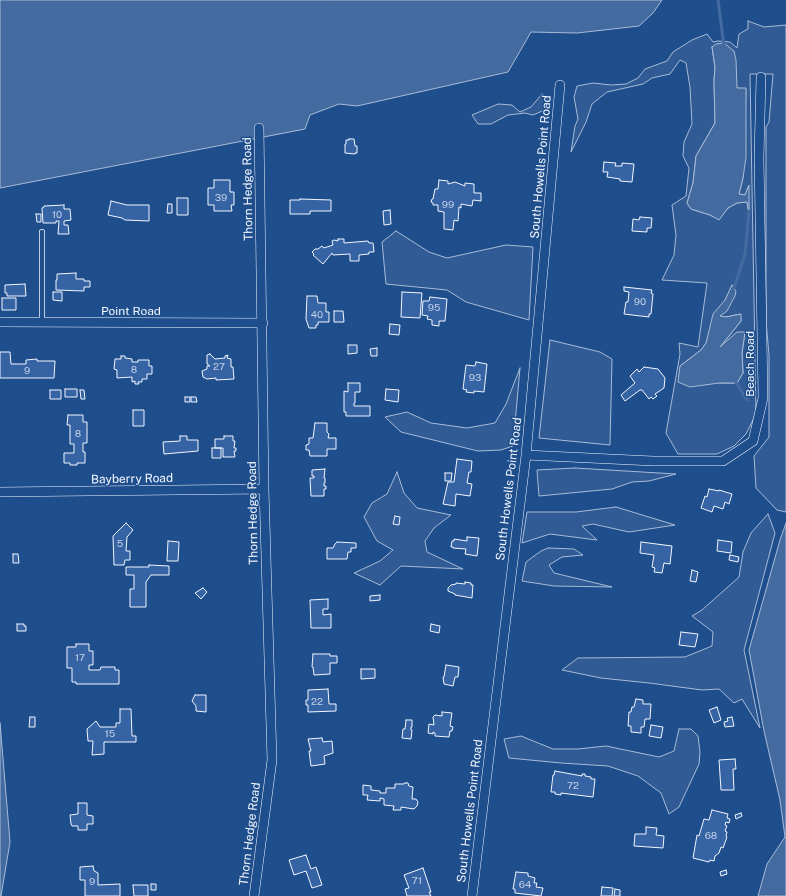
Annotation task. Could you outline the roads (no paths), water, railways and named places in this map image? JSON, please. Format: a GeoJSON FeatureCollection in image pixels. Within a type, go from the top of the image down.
{"type":"FeatureCollection","features":[{"type":"Feature","properties":{"kind":"street","name":"Beach Road"},"geometry":{"type":"LineString","coordinates":[[526,455],[653,461],[723,461],[753,441],[763,398],[759,158],[761,77]]}},
{"type":"Feature","properties":{"kind":"street","name":"South Howells Point Road"},"geometry":{"type":"LineString","coordinates":[[472,896],[478,837],[526,455],[560,85]]}},
{"type":"Feature","properties":{"kind":"street","name":"Thorn Hedge Road"},"geometry":{"type":"LineString","coordinates":[[254,896],[272,760],[264,489],[263,323],[259,128]]}},
{"type":"Feature","properties":{"kind":"street","name":"Point Road"},"geometry":{"type":"LineString","coordinates":[[0,322],[263,323]]}},
{"type":"Feature","properties":{"kind":"street","name":"Bayberry Road"},"geometry":{"type":"LineString","coordinates":[[0,492],[264,489]]}},
{"type":"Feature","properties":{"kind":"lane"},"geometry":{"type":"LineString","coordinates":[[42,232],[42,322]]}},
{"type":"Feature","properties":{"kind":"waterway"},"geometry":{"type":"LineString","coordinates":[[718,0],[724,46]]}},
{"type":"Feature","properties":{"kind":"waterway"},"geometry":{"type":"LineString","coordinates":[[732,291],[745,254],[749,211]]}},
{"type":"Feature","properties":{"kind":"waterway"},"geometry":{"type":"LineString","coordinates":[[735,381],[747,400]]}}]}
